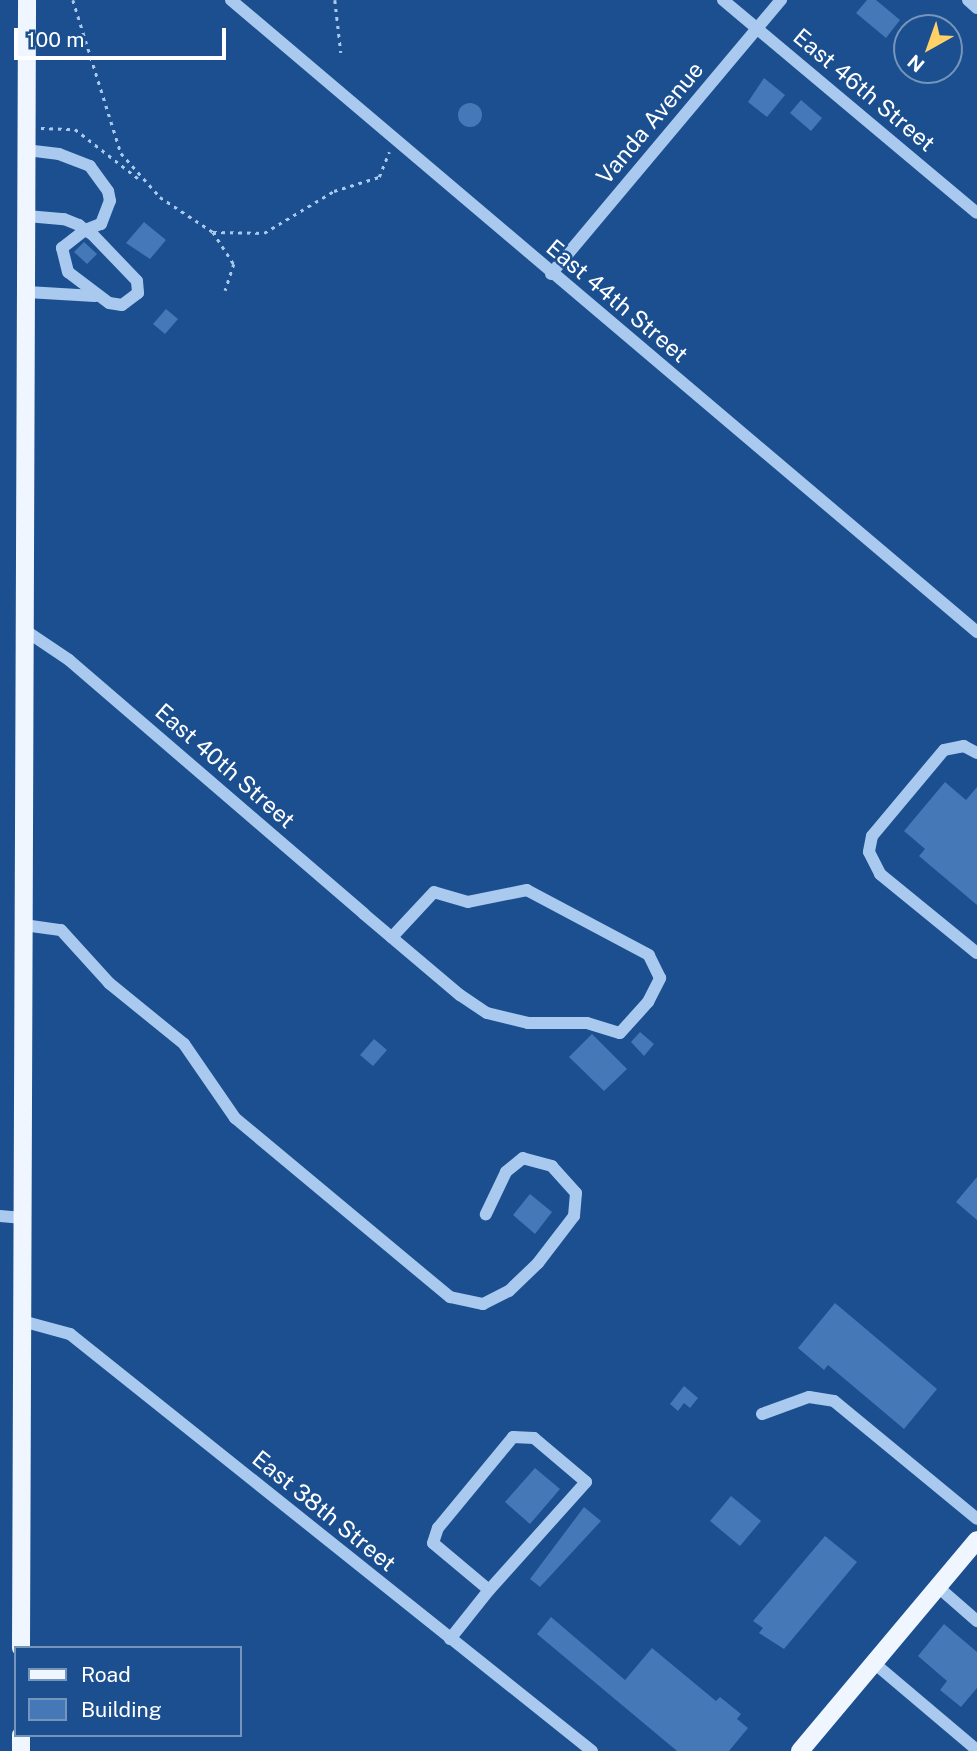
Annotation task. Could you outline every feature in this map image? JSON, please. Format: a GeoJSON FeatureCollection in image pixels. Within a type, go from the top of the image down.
{"type":"FeatureCollection","features":[{"type":"Feature","properties":{"kind":"main road"},"geometry":{"type":"LineString","coordinates":[[21,1646],[27,0]]}},
{"type":"Feature","properties":{"kind":"main road"},"geometry":{"type":"LineString","coordinates":[[800,1751],[977,1540]]}},
{"type":"Feature","properties":{"kind":"street","name":"East 44th Street"},"geometry":{"type":"LineString","coordinates":[[231,0],[551,274],[977,632]]}},
{"type":"Feature","properties":{"kind":"street","name":"East 46th Street"},"geometry":{"type":"LineString","coordinates":[[723,0],[977,214]]}},
{"type":"Feature","properties":{"kind":"street","name":"Vanda Avenue"},"geometry":{"type":"LineString","coordinates":[[551,274],[782,0]]}},
{"type":"Feature","properties":{"kind":"street"},"geometry":{"type":"LineString","coordinates":[[968,0],[977,8]]}},
{"type":"Feature","properties":{"kind":"street"},"geometry":{"type":"LineString","coordinates":[[27,150],[78,161],[101,177],[110,201],[101,224],[85,230],[62,248],[62,258],[68,272],[95,296]]}},
{"type":"Feature","properties":{"kind":"street"},"geometry":{"type":"LineString","coordinates":[[27,216],[64,219],[85,230],[140,286],[132,300],[122,305],[95,296],[27,292]]}},
{"type":"Feature","properties":{"kind":"street","name":"East 40th Street"},"geometry":{"type":"LineString","coordinates":[[26,631],[69,660],[392,937],[474,1005],[506,1020],[582,1022],[620,1033],[648,1002],[660,978],[649,955],[527,890],[468,902],[434,892],[392,937]]}},
{"type":"Feature","properties":{"kind":"street"},"geometry":{"type":"LineString","coordinates":[[977,753],[964,746],[944,750],[872,836],[869,852],[880,874],[977,953]]}},
{"type":"Feature","properties":{"kind":"street"},"geometry":{"type":"LineString","coordinates":[[24,925],[61,930],[109,983],[184,1045],[235,1118],[450,1297],[483,1304],[516,1286],[574,1216],[576,1193],[552,1166],[523,1158],[506,1172],[486,1214]]}},
{"type":"Feature","properties":{"kind":"street"},"geometry":{"type":"LineString","coordinates":[[0,1216],[23,1218]]}},
{"type":"Feature","properties":{"kind":"street","name":"East 38th Street"},"geometry":{"type":"LineString","coordinates":[[22,1321],[70,1334],[592,1751]]}},
{"type":"Feature","properties":{"kind":"street"},"geometry":{"type":"LineString","coordinates":[[762,1414],[809,1397],[834,1401],[977,1519]]}},
{"type":"Feature","properties":{"kind":"street"},"geometry":{"type":"LineString","coordinates":[[450,1639],[489,1590],[586,1482],[534,1438],[513,1437],[438,1528],[433,1543],[489,1590]]}},
{"type":"Feature","properties":{"kind":"street"},"geometry":{"type":"LineString","coordinates":[[938,1587],[977,1621]]}},
{"type":"Feature","properties":{"kind":"street"},"geometry":{"type":"LineString","coordinates":[[874,1663],[977,1750]]}},
{"type":"Feature","properties":{"kind":"path"},"geometry":{"type":"LineString","coordinates":[[73,0],[106,116],[121,153],[142,181]]}},
{"type":"Feature","properties":{"kind":"path"},"geometry":{"type":"LineString","coordinates":[[335,0],[341,53]]}},
{"type":"Feature","properties":{"kind":"path"},"geometry":{"type":"LineString","coordinates":[[27,130],[75,129],[213,232],[234,264],[225,291]]}},
{"type":"Feature","properties":{"kind":"path"},"geometry":{"type":"LineString","coordinates":[[213,232],[264,233],[334,191],[379,177],[394,139]]}},
{"type":"Feature","properties":{"kind":"building"},"geometry":{"type":"Polygon","coordinates":[[[867,0],[876,0],[893,14],[893,29],[886,38],[856,13],[867,0]]]}},
{"type":"Feature","properties":{"kind":"building"},"geometry":{"type":"Polygon","coordinates":[[[764,78],[785,95],[767,117],[748,102],[764,78]]]}},
{"type":"Feature","properties":{"kind":"building"},"geometry":{"type":"Polygon","coordinates":[[[801,100],[822,118],[811,131],[790,113],[801,100]]]}},
{"type":"Feature","properties":{"kind":"building"},"geometry":{"type":"Polygon","coordinates":[[[470,103],[479,106],[482,115],[479,124],[470,127],[461,124],[458,115],[461,106],[470,103]]]}},
{"type":"Feature","properties":{"kind":"building"},"geometry":{"type":"Polygon","coordinates":[[[144,222],[166,240],[150,259],[126,243],[144,222]]]}},
{"type":"Feature","properties":{"kind":"building"},"geometry":{"type":"Polygon","coordinates":[[[84,242],[97,254],[87,264],[74,252],[84,242]]]}},
{"type":"Feature","properties":{"kind":"building"},"geometry":{"type":"Polygon","coordinates":[[[166,309],[178,319],[165,334],[153,324],[166,309]]]}},
{"type":"Feature","properties":{"kind":"building"},"geometry":{"type":"Polygon","coordinates":[[[945,782],[966,800],[977,787],[977,905],[919,856],[925,849],[904,831],[945,782]]]}},
{"type":"Feature","properties":{"kind":"building"},"geometry":{"type":"Polygon","coordinates":[[[640,1032],[654,1044],[644,1056],[631,1042],[640,1032]]]}},
{"type":"Feature","properties":{"kind":"building"},"geometry":{"type":"Polygon","coordinates":[[[592,1034],[627,1069],[604,1091],[569,1057],[592,1034]]]}},
{"type":"Feature","properties":{"kind":"building"},"geometry":{"type":"Polygon","coordinates":[[[374,1039],[387,1050],[373,1066],[360,1055],[374,1039]]]}},
{"type":"Feature","properties":{"kind":"building"},"geometry":{"type":"Polygon","coordinates":[[[977,1177],[977,1220],[956,1202],[977,1177]]]}},
{"type":"Feature","properties":{"kind":"building"},"geometry":{"type":"Polygon","coordinates":[[[530,1194],[552,1212],[535,1234],[513,1215],[530,1194]]]}},
{"type":"Feature","properties":{"kind":"building"},"geometry":{"type":"Polygon","coordinates":[[[835,1303],[937,1389],[904,1429],[828,1365],[824,1370],[798,1348],[835,1303]]]}},
{"type":"Feature","properties":{"kind":"building"},"geometry":{"type":"Polygon","coordinates":[[[684,1386],[698,1398],[690,1408],[684,1403],[678,1411],[670,1404],[684,1386]]]}},
{"type":"Feature","properties":{"kind":"building"},"geometry":{"type":"Polygon","coordinates":[[[535,1468],[560,1489],[530,1524],[505,1502],[535,1468]]]}},
{"type":"Feature","properties":{"kind":"building"},"geometry":{"type":"Polygon","coordinates":[[[731,1496],[761,1521],[740,1546],[710,1521],[731,1496]]]}},
{"type":"Feature","properties":{"kind":"building"},"geometry":{"type":"Polygon","coordinates":[[[584,1507],[601,1521],[540,1587],[530,1579],[584,1507]]]}},
{"type":"Feature","properties":{"kind":"building"},"geometry":{"type":"Polygon","coordinates":[[[825,1536],[857,1562],[784,1649],[759,1633],[763,1628],[753,1621],[825,1536]]]}},
{"type":"Feature","properties":{"kind":"building"},"geometry":{"type":"Polygon","coordinates":[[[551,1617],[625,1680],[652,1648],[716,1701],[720,1697],[741,1714],[737,1719],[748,1728],[729,1751],[677,1751],[537,1634],[551,1617]]]}},
{"type":"Feature","properties":{"kind":"building"},"geometry":{"type":"Polygon","coordinates":[[[944,1624],[977,1652],[977,1688],[961,1707],[940,1690],[947,1681],[918,1656],[944,1624]]]}}]}
